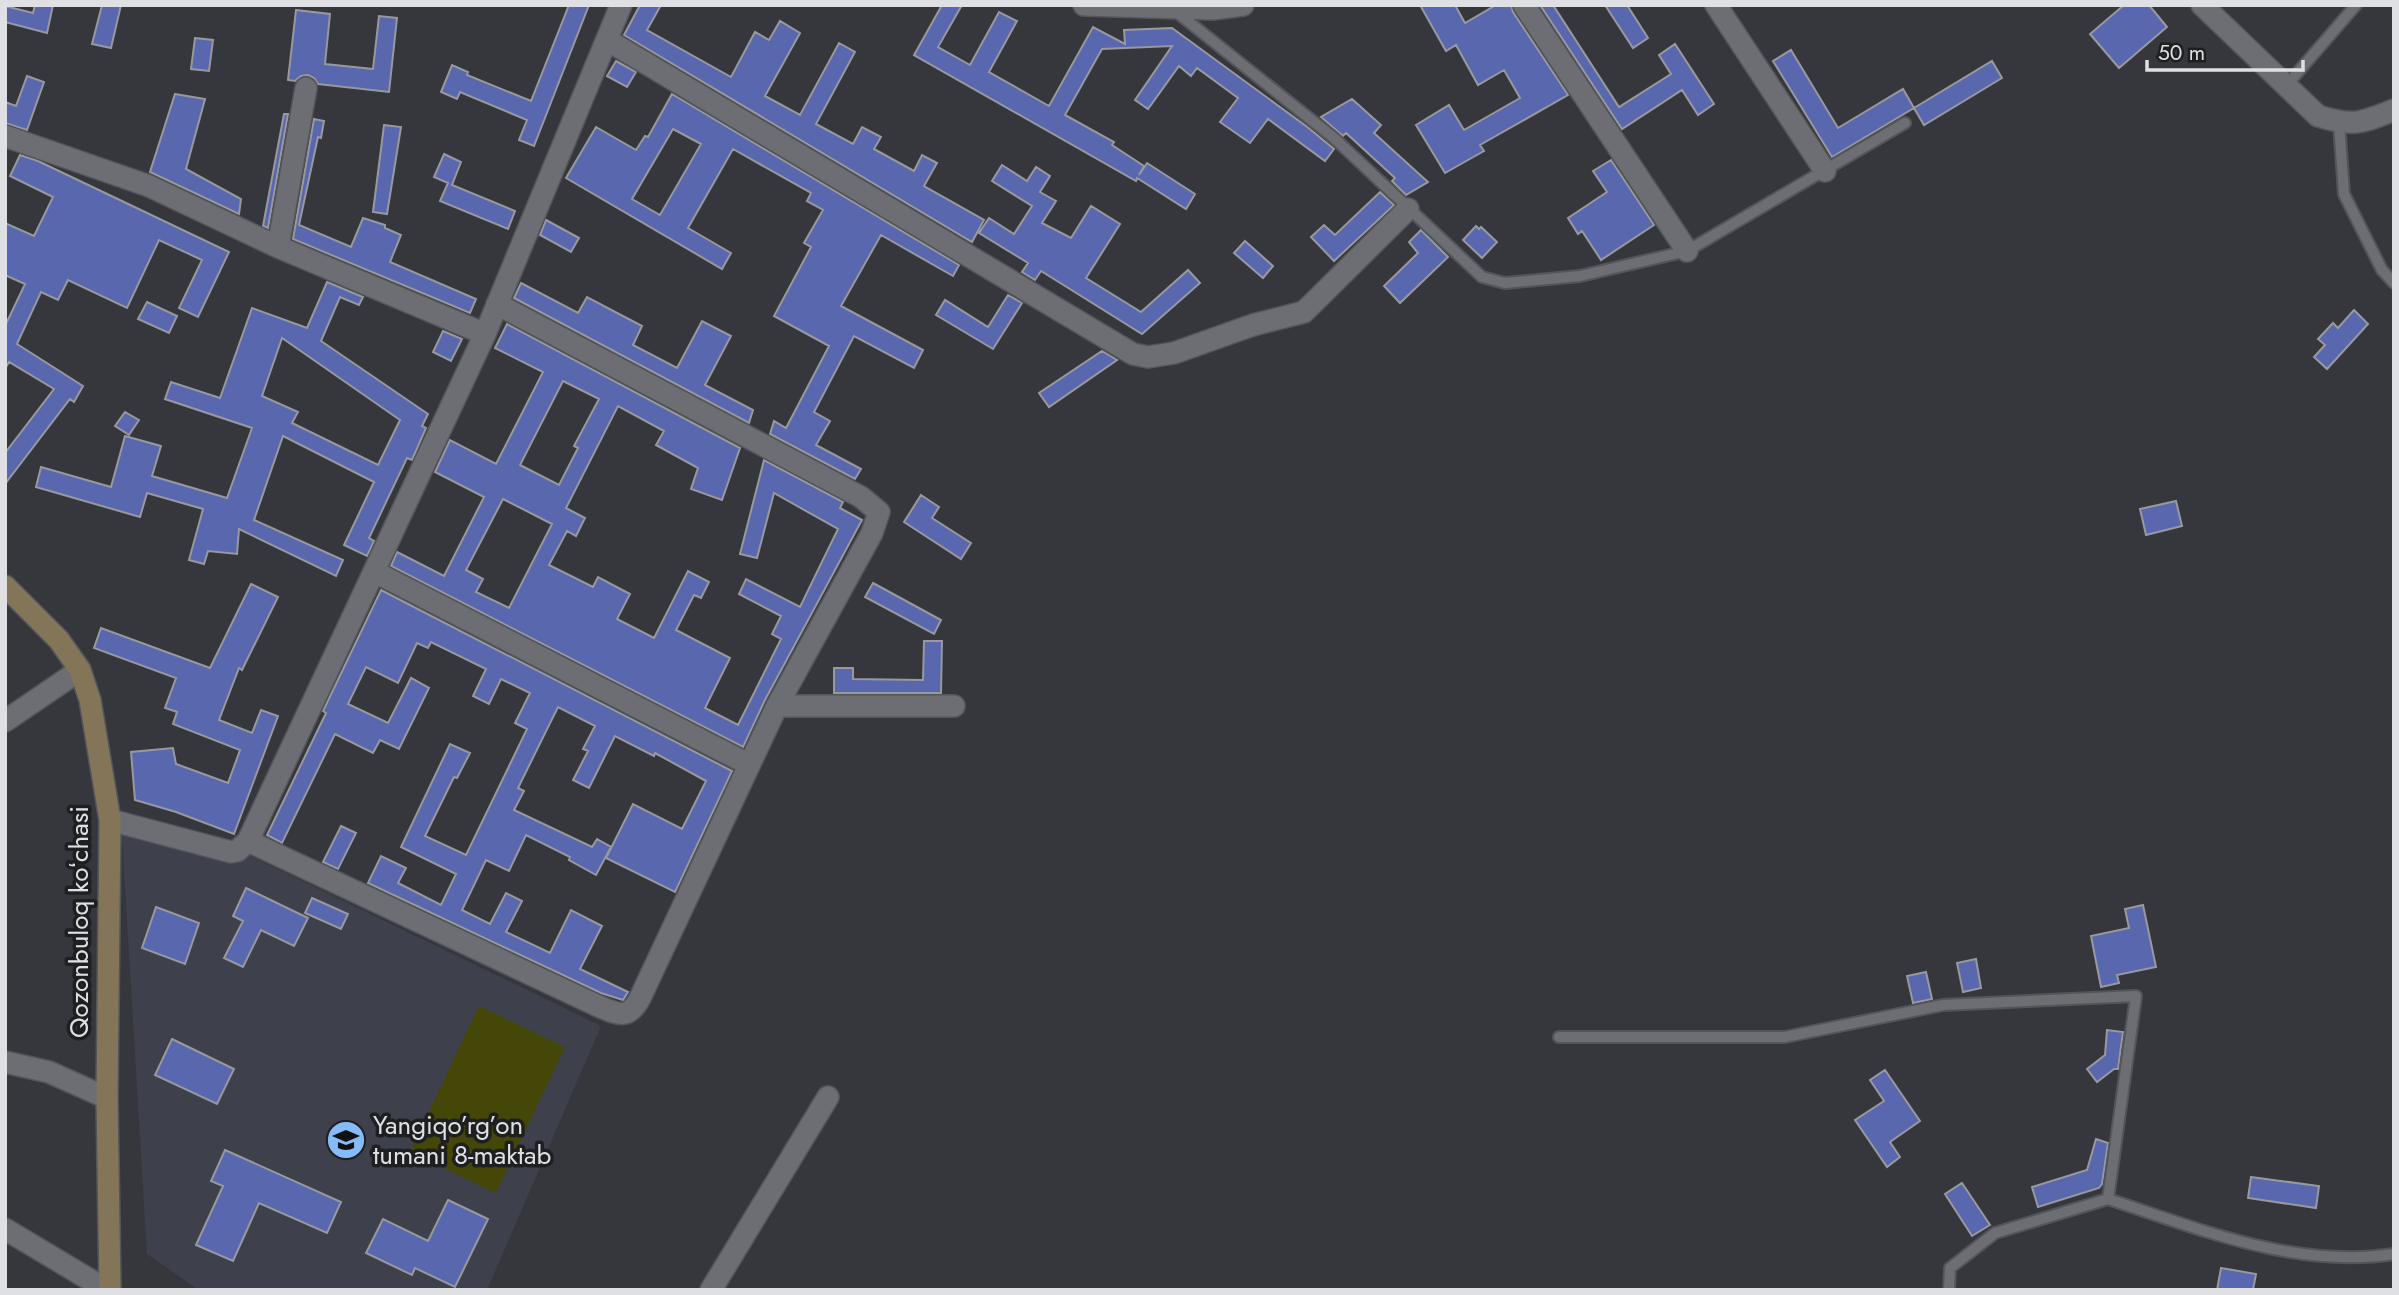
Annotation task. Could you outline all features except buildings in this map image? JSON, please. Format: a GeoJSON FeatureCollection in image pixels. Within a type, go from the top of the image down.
{"type":"FeatureCollection","features":[{"type":"Feature","properties":{"kind":"main road","name":"Qozonbuloq koʻchasi"},"geometry":{"type":"LineString","coordinates":[[5,586],[59,640],[80,670],[90,700],[110,820],[108,1290]]}},
{"type":"Feature","properties":{"kind":"street"},"geometry":{"type":"LineString","coordinates":[[110,820],[231,852],[237,851],[248,841],[485,334],[621,5]]}},
{"type":"Feature","properties":{"kind":"street"},"geometry":{"type":"LineString","coordinates":[[1084,5],[1213,9],[1243,5]]}},
{"type":"Feature","properties":{"kind":"street"},"geometry":{"type":"LineString","coordinates":[[1524,5],[1687,251]]}},
{"type":"Feature","properties":{"kind":"street"},"geometry":{"type":"LineString","coordinates":[[1716,5],[1825,171]]}},
{"type":"Feature","properties":{"kind":"street"},"geometry":{"type":"LineString","coordinates":[[2202,5],[2318,116],[2339,123],[2360,124],[2394,110]]}},
{"type":"Feature","properties":{"kind":"street"},"geometry":{"type":"LineString","coordinates":[[607,40],[1133,354],[1148,357],[1174,353],[1304,312],[1408,209]]}},
{"type":"Feature","properties":{"kind":"street"},"geometry":{"type":"LineString","coordinates":[[278,247],[306,88]]}},
{"type":"Feature","properties":{"kind":"street"},"geometry":{"type":"LineString","coordinates":[[5,136],[149,186],[278,247],[485,334]]}},
{"type":"Feature","properties":{"kind":"street"},"geometry":{"type":"LineString","coordinates":[[248,841],[605,1009],[626,1014],[640,998],[777,706],[872,533],[878,512],[861,497],[497,304]]}},
{"type":"Feature","properties":{"kind":"street"},"geometry":{"type":"LineString","coordinates":[[375,572],[748,764]]}},
{"type":"Feature","properties":{"kind":"street"},"geometry":{"type":"LineString","coordinates":[[5,721],[80,670]]}},
{"type":"Feature","properties":{"kind":"street"},"geometry":{"type":"LineString","coordinates":[[777,706],[954,706]]}},
{"type":"Feature","properties":{"kind":"street"},"geometry":{"type":"LineString","coordinates":[[5,1062],[49,1072],[107,1098]]}},
{"type":"Feature","properties":{"kind":"street"},"geometry":{"type":"LineString","coordinates":[[711,1290],[828,1097]]}},
{"type":"Feature","properties":{"kind":"street"},"geometry":{"type":"LineString","coordinates":[[5,1229],[108,1290]]}},
{"type":"Feature","properties":{"kind":"lane"},"geometry":{"type":"LineString","coordinates":[[2286,86],[2356,5]]}},
{"type":"Feature","properties":{"kind":"lane"},"geometry":{"type":"LineString","coordinates":[[1172,8],[1334,138],[1482,277],[1505,283],[1580,276],[1687,251],[1905,123]]}},
{"type":"Feature","properties":{"kind":"lane"},"geometry":{"type":"LineString","coordinates":[[2339,123],[2344,194],[2382,270],[2394,282]]}},
{"type":"Feature","properties":{"kind":"lane"},"geometry":{"type":"LineString","coordinates":[[1559,1037],[1785,1037],[1943,1005],[2136,996],[2108,1199]]}},
{"type":"Feature","properties":{"kind":"lane"},"geometry":{"type":"LineString","coordinates":[[1950,1290],[1950,1268],[1995,1233],[2108,1199],[2227,1238],[2302,1256],[2365,1258],[2394,1254]]}},
{"type":"Feature","properties":{"kind":"shaded area","name":"Yangiqo’rg’on tumani 8-maktab"},"geometry":{"type":"Polygon","coordinates":[[[121,820],[247,854],[601,1026],[487,1290],[199,1290],[147,1254],[121,820]]]}},
{"type":"Feature","properties":{"kind":"shaded area"},"geometry":{"type":"Polygon","coordinates":[[[479,1006],[565,1047],[496,1193],[410,1152],[479,1006]]]}},
{"type":"Feature","properties":{"kind":"place","name":"Yangiqo’rg’on tumani 8-maktab"},"geometry":{"type":"Point","coordinates":[346,1140]}}]}
